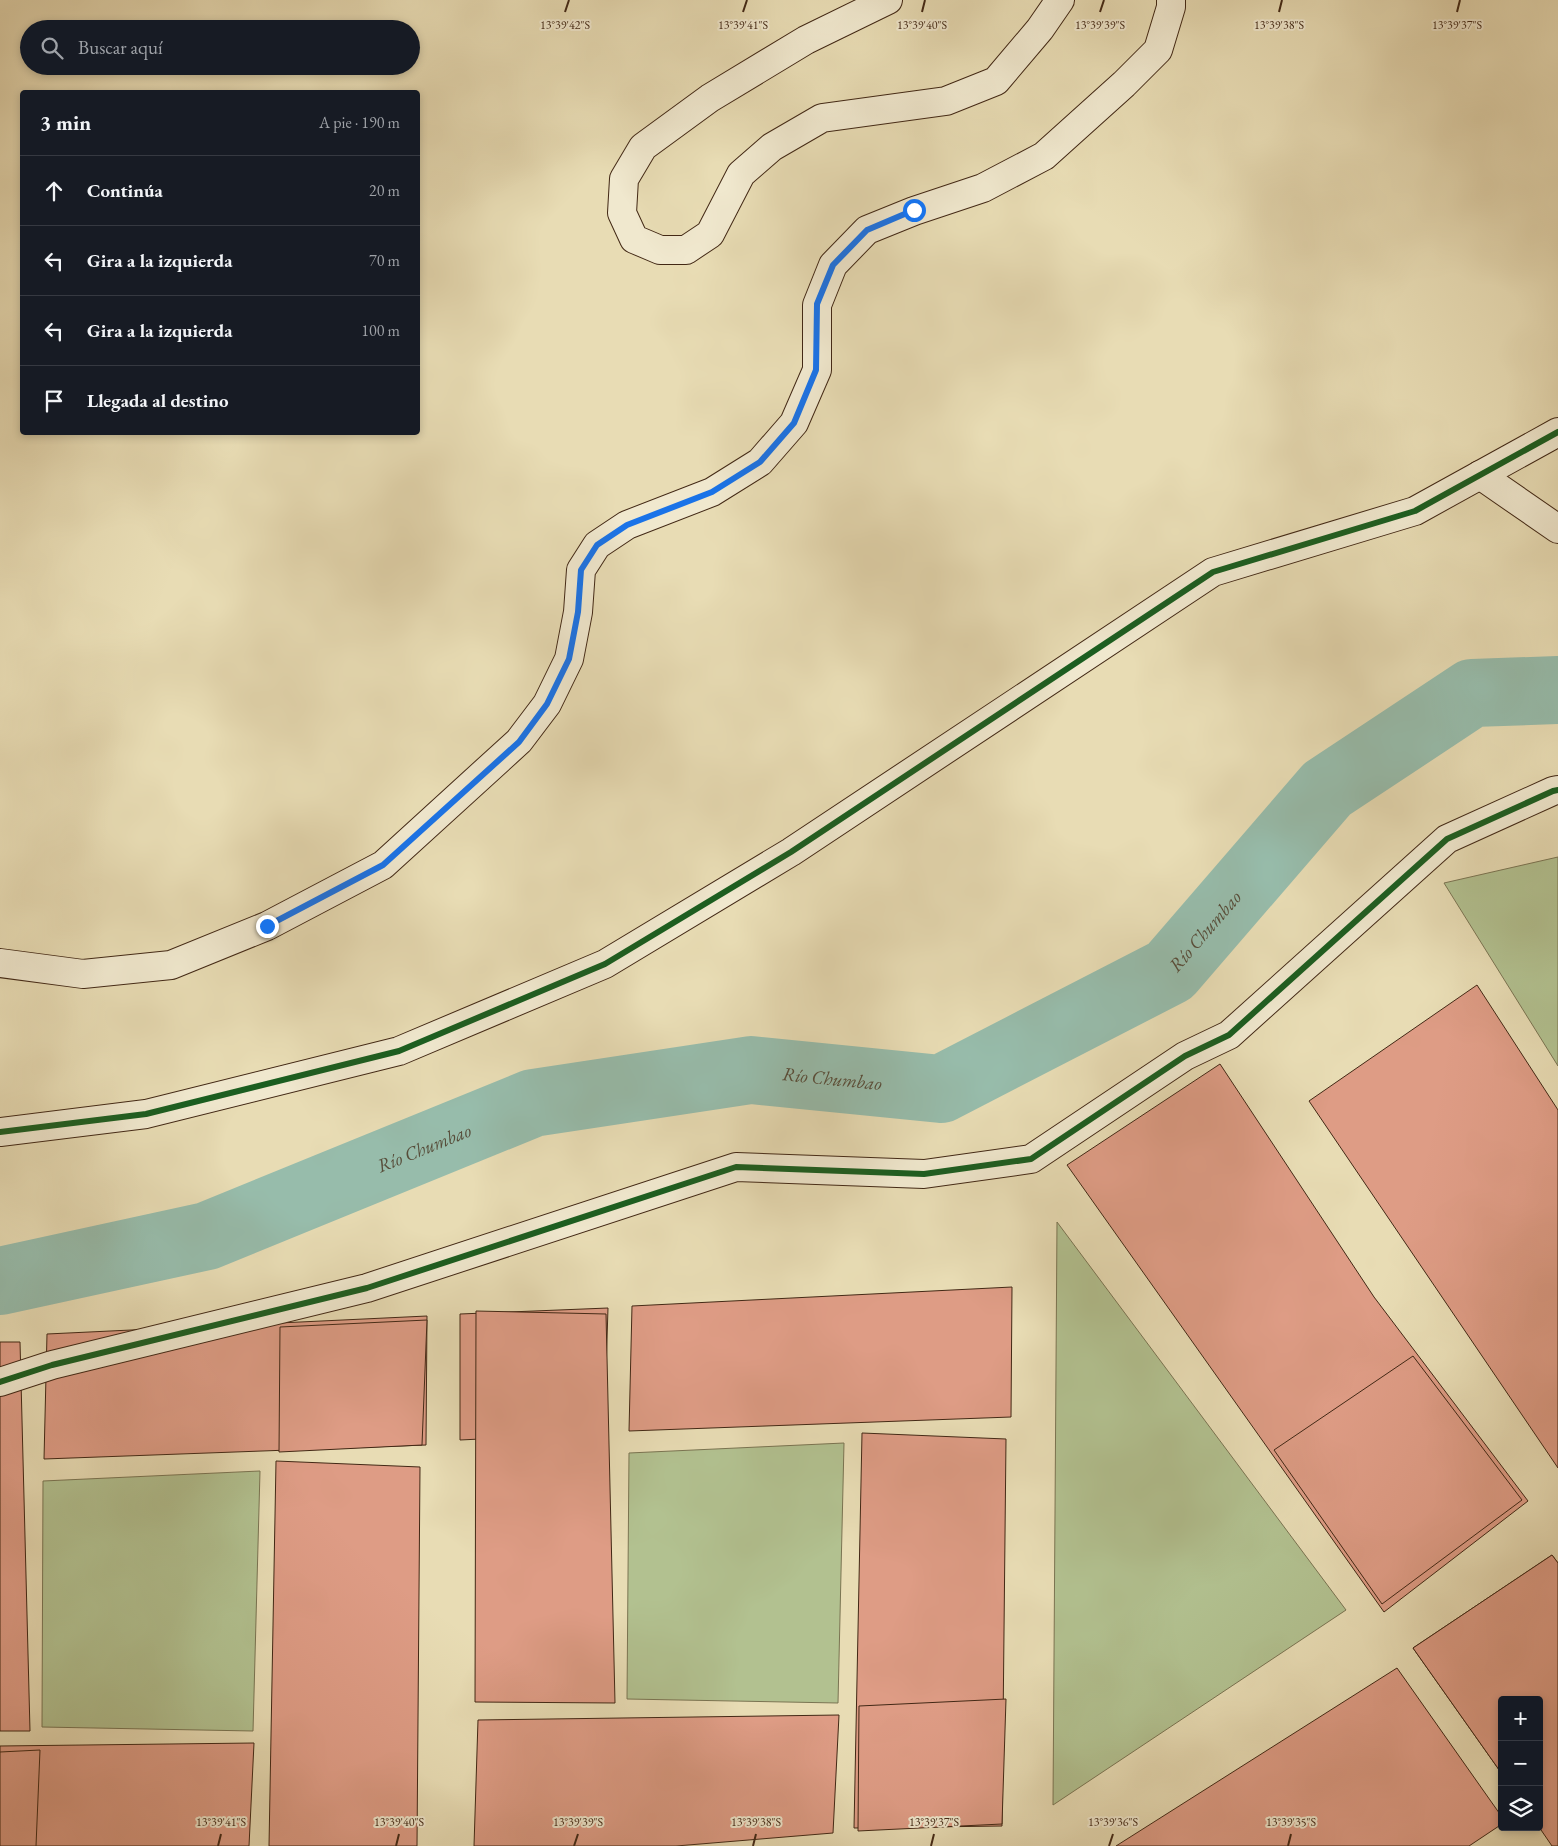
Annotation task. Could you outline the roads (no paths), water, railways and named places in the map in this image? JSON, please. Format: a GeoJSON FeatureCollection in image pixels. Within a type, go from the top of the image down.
{"type":"FeatureCollection","features":[{"type":"Feature","properties":{"kind":"street"},"geometry":{"type":"LineString","coordinates":[[888,0],[806,40],[710,98],[642,147],[624,179],[622,213],[634,239],[660,250],[686,250],[710,234],[741,174],[772,147],[822,118],[946,101],[996,81],[1040,29],[1060,0]]}},
{"type":"Feature","properties":{"kind":"street"},"geometry":{"type":"LineString","coordinates":[[0,963],[83,974],[171,965],[267,926],[383,865],[519,742],[547,704],[569,659],[578,612],[581,570],[597,545],[627,525],[712,492],[760,462],[794,423],[816,370],[817,304],[833,265],[867,230],[914,210],[983,188],[1044,156],[1124,84],[1158,50],[1171,7],[1171,0]]}},
{"type":"Feature","properties":{"kind":"street"},"geometry":{"type":"LineString","coordinates":[[0,1132],[146,1114],[399,1051],[605,964],[791,852],[1213,572],[1415,511],[1558,432]]}},
{"type":"Feature","properties":{"kind":"street"},"geometry":{"type":"LineString","coordinates":[[1480,475],[1558,529]]}},
{"type":"Feature","properties":{"kind":"street"},"geometry":{"type":"LineString","coordinates":[[0,1382],[52,1365],[367,1288],[736,1167],[924,1174],[1032,1159],[1185,1056],[1230,1035],[1447,840],[1558,790]]}},
{"type":"Feature","properties":{"kind":"waterway","name":"Río Chumbao"},"geometry":{"type":"LineString","coordinates":[[0,1281],[207,1236],[533,1103],[751,1070],[941,1089],[1170,971],[1327,789],[1472,693],[1558,690]]}}]}
